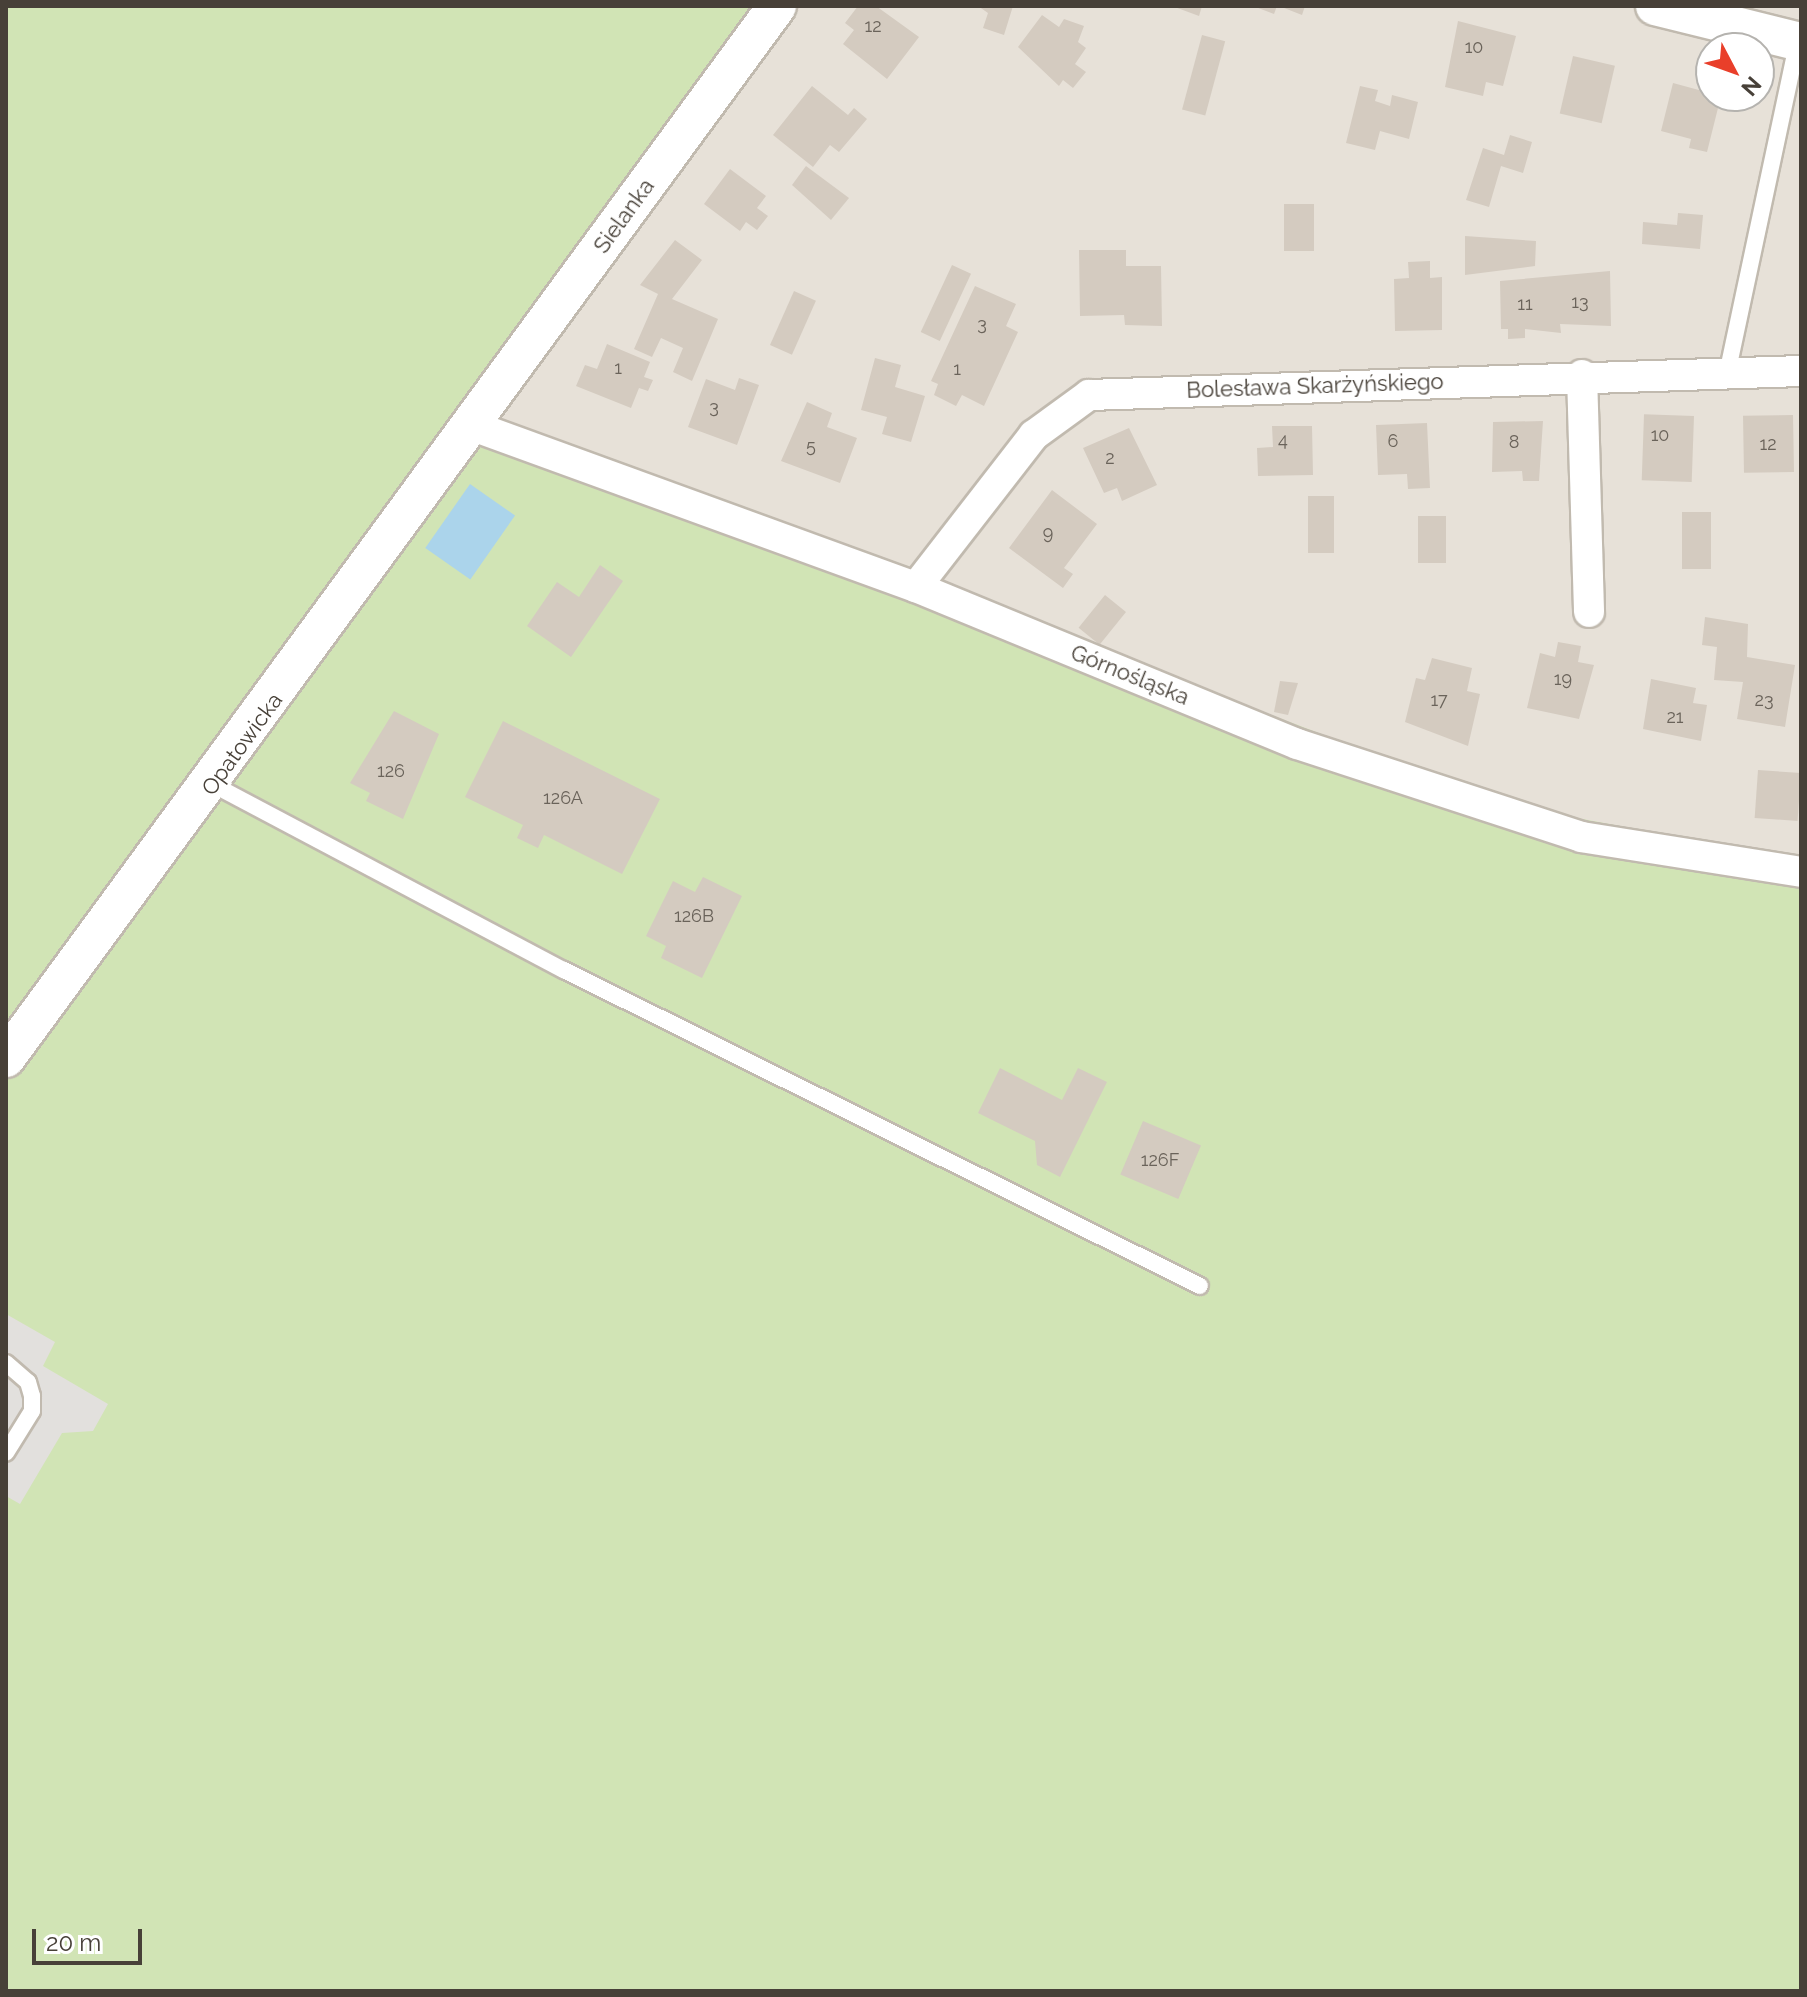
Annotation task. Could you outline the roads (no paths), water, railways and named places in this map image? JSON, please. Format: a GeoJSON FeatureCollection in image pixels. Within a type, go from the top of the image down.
{"type":"FeatureCollection","features":[{"type":"Feature","properties":{"kind":"street","name":"Sielanka"},"geometry":{"type":"LineString","coordinates":[[473,426],[777,6]]}},
{"type":"Feature","properties":{"kind":"street"},"geometry":{"type":"LineString","coordinates":[[1655,6],[1800,42]]}},
{"type":"Feature","properties":{"kind":"street","name":"Bolesława Skarżyńskiego"},"geometry":{"type":"LineString","coordinates":[[916,587],[1034,435],[1089,395],[1582,375],[1801,371]]}},
{"type":"Feature","properties":{"kind":"street"},"geometry":{"type":"LineString","coordinates":[[1582,375],[1589,612]]}},
{"type":"Feature","properties":{"kind":"street","name":"Górnośląska"},"geometry":{"type":"LineString","coordinates":[[473,426],[916,587],[1297,744],[1581,837],[1801,872]]}},
{"type":"Feature","properties":{"kind":"street","name":"Opatowicka"},"geometry":{"type":"LineString","coordinates":[[6,1058],[212,784],[473,426]]}},
{"type":"Feature","properties":{"kind":"lane"},"geometry":{"type":"LineString","coordinates":[[1727,374],[1800,42]]}},
{"type":"Feature","properties":{"kind":"lane"},"geometry":{"type":"LineString","coordinates":[[212,784],[564,970],[1200,1286]]}},
{"type":"Feature","properties":{"kind":"lane"},"geometry":{"type":"LineString","coordinates":[[6,1363],[28,1382],[32,1396],[32,1411],[6,1453]]}},
{"type":"Feature","properties":{"kind":"water"},"geometry":{"type":"Polygon","coordinates":[[[470,484],[515,516],[470,579],[425,548],[470,484]]]}}]}
